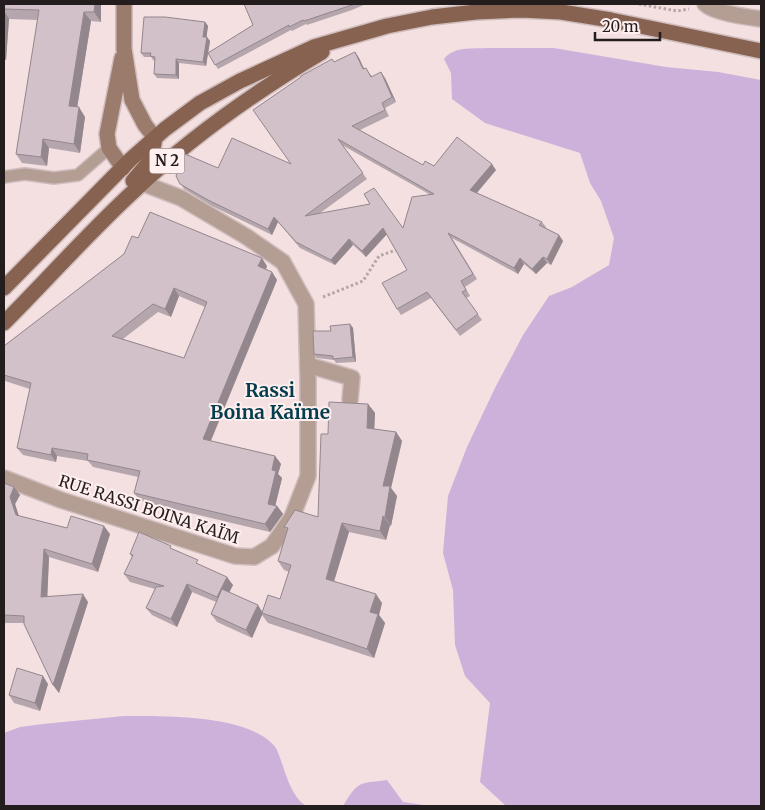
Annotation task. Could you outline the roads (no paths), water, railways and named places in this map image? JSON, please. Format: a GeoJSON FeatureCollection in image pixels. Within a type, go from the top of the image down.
{"type":"FeatureCollection","features":[{"type":"Feature","properties":{"kind":"main road","name":"N 2"},"geometry":{"type":"LineString","coordinates":[[4,288],[122,168],[155,138],[200,103],[240,81],[314,47],[387,26],[432,17],[476,12],[521,10],[562,12],[611,20],[761,51]]}},
{"type":"Feature","properties":{"kind":"main road","name":"N 2"},"geometry":{"type":"LineString","coordinates":[[4,323],[16,311],[28,286],[139,181],[252,97],[342,40]]}},
{"type":"Feature","properties":{"kind":"main road","name":"N 2"},"geometry":{"type":"LineString","coordinates":[[139,181],[151,160],[155,138]]}},
{"type":"Feature","properties":{"kind":"main road","name":"N 2"},"geometry":{"type":"LineString","coordinates":[[122,168],[139,181]]}},
{"type":"Feature","properties":{"kind":"street"},"geometry":{"type":"LineString","coordinates":[[124,4],[124,49],[132,100],[145,125],[155,138]]}},
{"type":"Feature","properties":{"kind":"street"},"geometry":{"type":"LineString","coordinates":[[706,5],[720,11],[761,19]]}},
{"type":"Feature","properties":{"kind":"street"},"geometry":{"type":"LineString","coordinates":[[122,168],[109,148],[107,134],[124,49]]}},
{"type":"Feature","properties":{"kind":"street","name":"RUE RASSI BOINA KAÏM"},"geometry":{"type":"LineString","coordinates":[[4,478],[61,500],[235,556],[254,557],[272,546],[292,517],[308,476],[306,304],[283,262],[247,237],[181,198],[139,181]]}},
{"type":"Feature","properties":{"kind":"street"},"geometry":{"type":"LineString","coordinates":[[308,365],[352,378],[350,400]]}},
{"type":"Feature","properties":{"kind":"lane"},"geometry":{"type":"LineString","coordinates":[[4,177],[25,174],[54,178],[78,175],[109,148]]}},
{"type":"Feature","properties":{"kind":"district","name":"Rassi Boina Kaïme"},"geometry":{"type":"Point","coordinates":[270,401]}}]}
